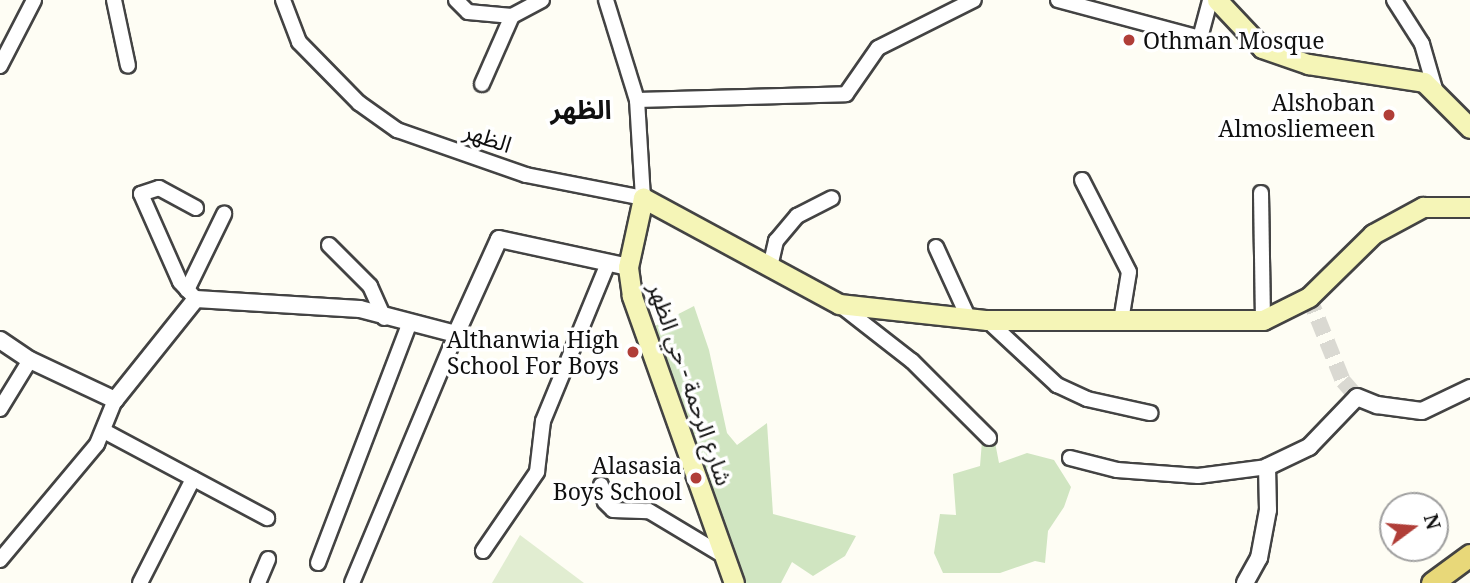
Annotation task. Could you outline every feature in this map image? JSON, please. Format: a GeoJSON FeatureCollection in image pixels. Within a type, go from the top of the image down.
{"type":"FeatureCollection","features":[{"type":"Feature","properties":{"kind":"main road"},"geometry":{"type":"LineString","coordinates":[[1217,0],[1255,43],[1269,51],[1308,64],[1420,81],[1435,89],[1470,128]]}},
{"type":"Feature","properties":{"kind":"main road"},"geometry":{"type":"LineString","coordinates":[[643,198],[839,304],[978,319],[1121,321],[1263,320],[1309,298],[1373,234],[1423,207],[1470,207]]}},
{"type":"Feature","properties":{"kind":"main road","name":"شارع الرحمة - حي الظهر"},"geometry":{"type":"LineString","coordinates":[[643,198],[628,267],[632,296],[734,583]]}},
{"type":"Feature","properties":{"kind":"main road"},"geometry":{"type":"LineString","coordinates":[[1432,583],[1470,555]]}},
{"type":"Feature","properties":{"kind":"street"},"geometry":{"type":"LineString","coordinates":[[0,66],[34,0]]}},
{"type":"Feature","properties":{"kind":"street"},"geometry":{"type":"LineString","coordinates":[[114,0],[128,66]]}},
{"type":"Feature","properties":{"kind":"street","name":"الظهر"},"geometry":{"type":"LineString","coordinates":[[283,0],[299,42],[359,103],[397,130],[526,175],[643,198]]}},
{"type":"Feature","properties":{"kind":"street"},"geometry":{"type":"LineString","coordinates":[[456,0],[468,12],[512,16],[542,0]]}},
{"type":"Feature","properties":{"kind":"street"},"geometry":{"type":"LineString","coordinates":[[606,0],[637,100],[643,198]]}},
{"type":"Feature","properties":{"kind":"street"},"geometry":{"type":"LineString","coordinates":[[637,100],[846,94],[878,48],[974,0]]}},
{"type":"Feature","properties":{"kind":"street"},"geometry":{"type":"LineString","coordinates":[[1058,0],[1200,38],[1210,0]]}},
{"type":"Feature","properties":{"kind":"street"},"geometry":{"type":"LineString","coordinates":[[1394,0],[1422,44],[1435,89]]}},
{"type":"Feature","properties":{"kind":"street"},"geometry":{"type":"LineString","coordinates":[[482,84],[512,16]]}},
{"type":"Feature","properties":{"kind":"street"},"geometry":{"type":"LineString","coordinates":[[1082,180],[1129,272],[1121,321]]}},
{"type":"Feature","properties":{"kind":"street"},"geometry":{"type":"LineString","coordinates":[[192,294],[141,194],[159,187],[196,208]]}},
{"type":"Feature","properties":{"kind":"street"},"geometry":{"type":"LineString","coordinates":[[1261,193],[1263,320]]}},
{"type":"Feature","properties":{"kind":"street"},"geometry":{"type":"LineString","coordinates":[[770,267],[776,241],[797,216],[832,198]]}},
{"type":"Feature","properties":{"kind":"street"},"geometry":{"type":"LineString","coordinates":[[0,560],[104,430],[116,400],[192,294],[225,214]]}},
{"type":"Feature","properties":{"kind":"street"},"geometry":{"type":"LineString","coordinates":[[352,583],[456,334],[499,239],[628,267]]}},
{"type":"Feature","properties":{"kind":"street"},"geometry":{"type":"LineString","coordinates":[[329,245],[370,286],[384,318]]}},
{"type":"Feature","properties":{"kind":"street"},"geometry":{"type":"LineString","coordinates":[[936,247],[978,319],[1057,384],[1087,399],[1150,413]]}},
{"type":"Feature","properties":{"kind":"street"},"geometry":{"type":"LineString","coordinates":[[483,551],[537,472],[543,421],[608,263]]}},
{"type":"Feature","properties":{"kind":"street"},"geometry":{"type":"LineString","coordinates":[[192,294],[360,309],[409,325],[456,334]]}},
{"type":"Feature","properties":{"kind":"street"},"geometry":{"type":"LineString","coordinates":[[839,304],[912,361],[989,438]]}},
{"type":"Feature","properties":{"kind":"street"},"geometry":{"type":"LineString","coordinates":[[318,563],[409,325]]}},
{"type":"Feature","properties":{"kind":"street"},"geometry":{"type":"LineString","coordinates":[[0,340],[30,360],[116,400]]}},
{"type":"Feature","properties":{"kind":"street"},"geometry":{"type":"LineString","coordinates":[[0,409],[30,360]]}},
{"type":"Feature","properties":{"kind":"street"},"geometry":{"type":"LineString","coordinates":[[1070,458],[1117,470],[1198,476],[1268,467],[1309,447],[1357,397],[1377,405],[1422,411],[1470,388]]}},
{"type":"Feature","properties":{"kind":"street"},"geometry":{"type":"LineString","coordinates":[[104,430],[267,519]]}},
{"type":"Feature","properties":{"kind":"street"},"geometry":{"type":"LineString","coordinates":[[1245,583],[1259,558],[1268,510],[1268,467]]}},
{"type":"Feature","properties":{"kind":"street"},"geometry":{"type":"LineString","coordinates":[[140,583],[193,479]]}},
{"type":"Feature","properties":{"kind":"street"},"geometry":{"type":"LineString","coordinates":[[601,485],[605,502],[613,510],[649,511],[723,556]]}},
{"type":"Feature","properties":{"kind":"street"},"geometry":{"type":"LineString","coordinates":[[258,583],[268,559]]}},
{"type":"Feature","properties":{"kind":"green space"},"geometry":{"type":"Polygon","coordinates":[[[694,306],[709,350],[727,433],[737,445],[767,423],[773,514],[856,536],[845,556],[813,576],[792,562],[781,583],[746,583],[653,327],[694,306]]]}},
{"type":"Feature","properties":{"kind":"green space"},"geometry":{"type":"Polygon","coordinates":[[[994,437],[999,463],[1027,453],[1054,460],[1071,487],[1064,507],[1048,531],[1045,563],[1035,561],[1000,573],[943,573],[934,553],[940,514],[956,515],[953,474],[980,466],[982,441],[994,437]]]}},
{"type":"Feature","properties":{"kind":"green space"},"geometry":{"type":"Polygon","coordinates":[[[520,535],[584,583],[492,583],[520,535]]]}},
{"type":"Feature","properties":{"kind":"tunnel"},"geometry":{"type":"LineString","coordinates":[[1309,297],[1343,381],[1357,397]]}},
{"type":"Feature","properties":{"kind":"place","name":"Othman Mosque"},"geometry":{"type":"Point","coordinates":[1129,40]}},
{"type":"Feature","properties":{"kind":"place","name":"Alshoban Almosliemeen"},"geometry":{"type":"Point","coordinates":[1389,115]}},
{"type":"Feature","properties":{"kind":"place","name":"Althanwia High School For Boys"},"geometry":{"type":"Point","coordinates":[633,352]}},
{"type":"Feature","properties":{"kind":"place","name":"Alasasia Boys School"},"geometry":{"type":"Point","coordinates":[696,478]}},
{"type":"Feature","properties":{"kind":"district","name":"الظهر"},"geometry":{"type":"Point","coordinates":[581,110]}}]}
